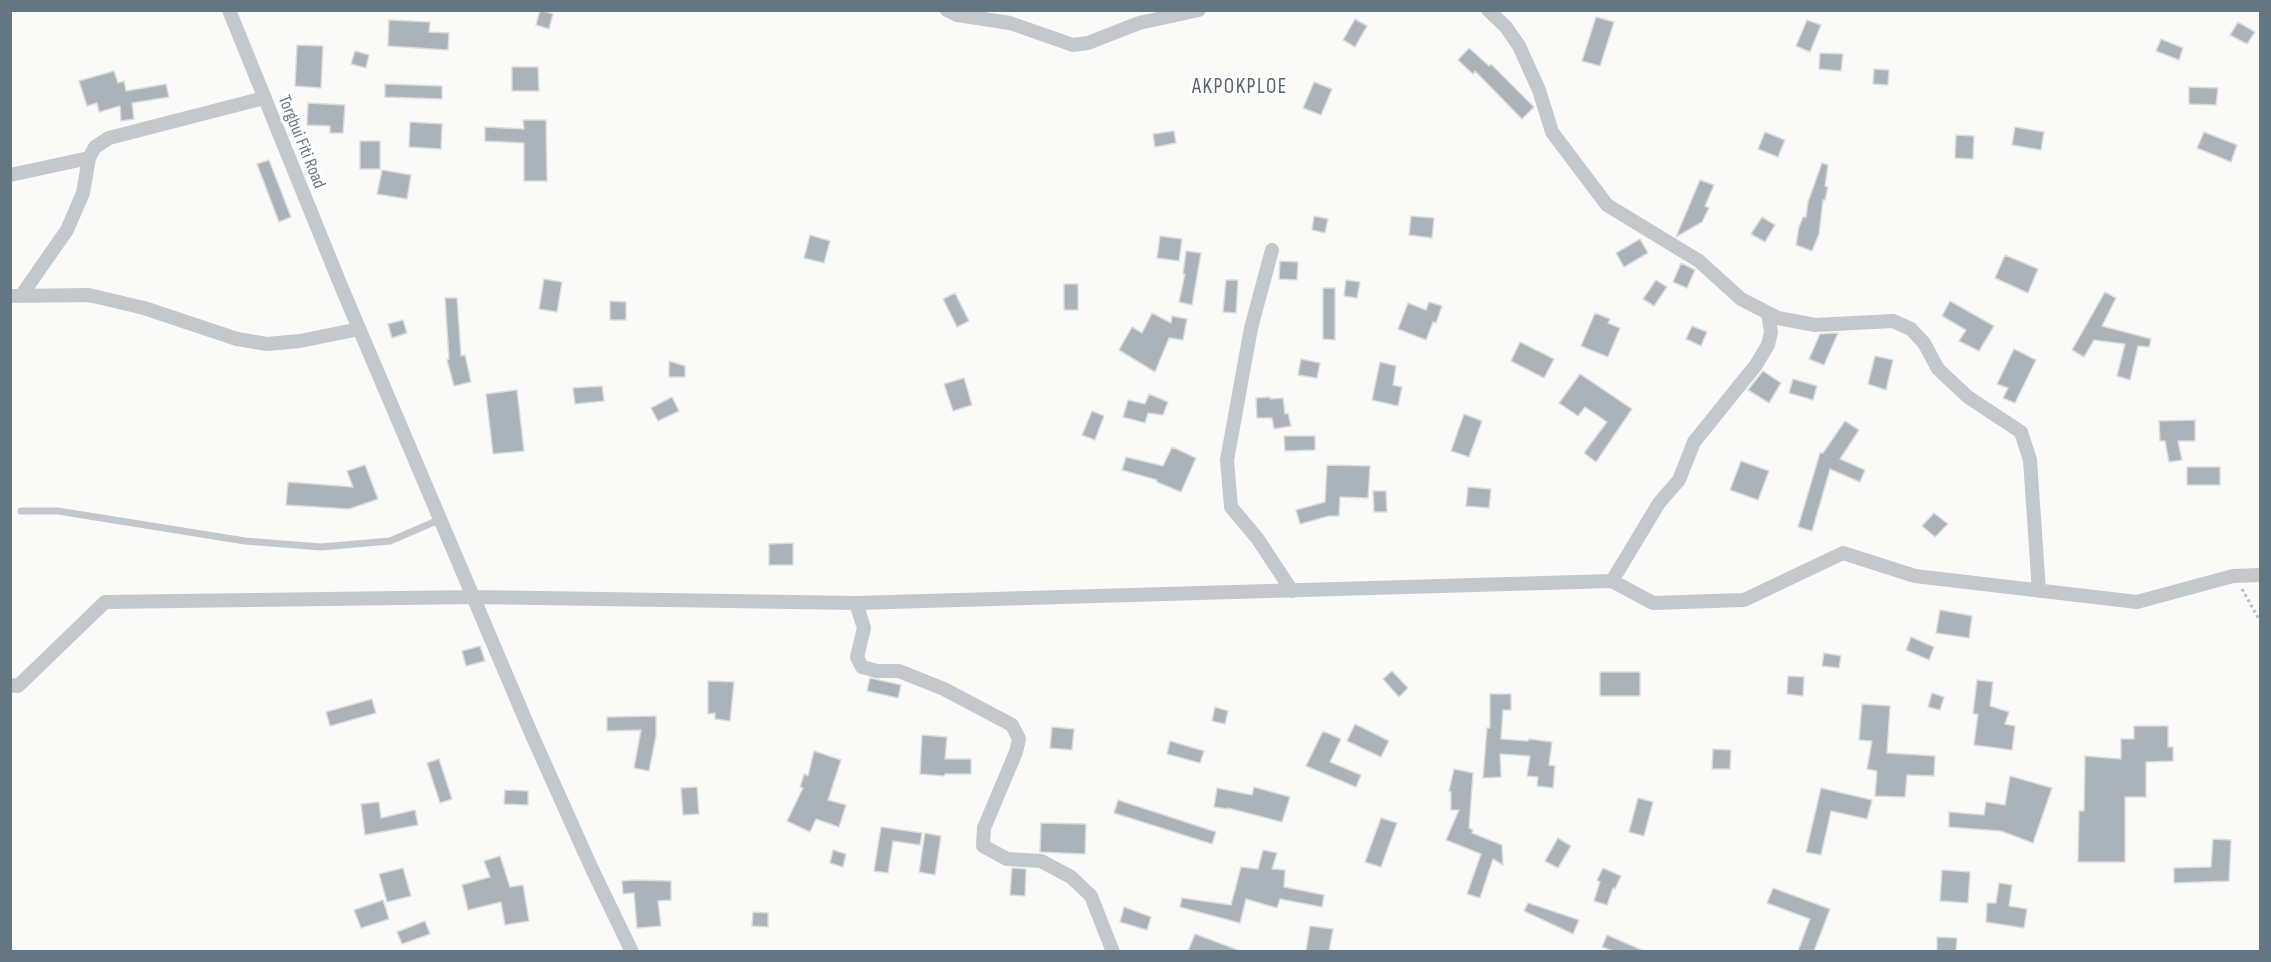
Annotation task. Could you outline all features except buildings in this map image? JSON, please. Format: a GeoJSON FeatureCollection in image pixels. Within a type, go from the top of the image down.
{"type":"FeatureCollection","features":[{"type":"Feature","properties":{"kind":"street","name":"Torgbui Fiti Road"},"geometry":{"type":"LineString","coordinates":[[229,10],[359,329],[578,838],[632,951]]}},
{"type":"Feature","properties":{"kind":"street"},"geometry":{"type":"LineString","coordinates":[[947,10],[957,15],[1010,23],[1073,45],[1088,43],[1139,23],[1199,10]]}},
{"type":"Feature","properties":{"kind":"street"},"geometry":{"type":"LineString","coordinates":[[1488,10],[1506,27],[1518,46],[1539,90],[1552,132],[1607,205],[1699,261],[1742,299],[1778,318],[1815,325],[1893,321],[1911,328],[1924,343],[1938,369],[1968,397],[2021,432],[2030,460],[2039,591]]}},
{"type":"Feature","properties":{"kind":"street"},"geometry":{"type":"LineString","coordinates":[[16,296],[67,230],[83,193],[89,158],[95,147],[109,138],[264,98]]}},
{"type":"Feature","properties":{"kind":"street"},"geometry":{"type":"LineString","coordinates":[[10,175],[89,158]]}},
{"type":"Feature","properties":{"kind":"street"},"geometry":{"type":"LineString","coordinates":[[1272,250],[1251,328],[1227,460],[1231,507],[1257,538],[1292,591]]}},
{"type":"Feature","properties":{"kind":"street"},"geometry":{"type":"LineString","coordinates":[[16,296],[89,295],[144,308],[237,339],[267,344],[300,341],[359,329]]}},
{"type":"Feature","properties":{"kind":"street"},"geometry":{"type":"LineString","coordinates":[[1612,581],[1659,503],[1679,480],[1694,442],[1768,345],[1772,332],[1768,313]]}},
{"type":"Feature","properties":{"kind":"street"},"geometry":{"type":"LineString","coordinates":[[10,685],[18,686],[105,602],[474,597],[856,603],[1612,581],[1653,603],[1744,600],[1843,553],[1915,576],[2137,602],[2233,576],[2260,575]]}},
{"type":"Feature","properties":{"kind":"street"},"geometry":{"type":"LineString","coordinates":[[856,603],[864,628],[857,657],[862,667],[877,671],[899,671],[944,689],[1012,725],[1019,740],[984,828],[983,846],[1007,860],[1041,861],[1071,877],[1090,896],[1113,951]]}},
{"type":"Feature","properties":{"kind":"lane"},"geometry":{"type":"LineString","coordinates":[[21,511],[58,511],[245,541],[321,547],[390,541],[441,519]]}},
{"type":"Feature","properties":{"kind":"path"},"geometry":{"type":"LineString","coordinates":[[2233,576],[2249,598],[2260,621]]}},
{"type":"Feature","properties":{"kind":"district","name":"AKPOKPLOE"},"geometry":{"type":"Point","coordinates":[1240,88]}}]}
